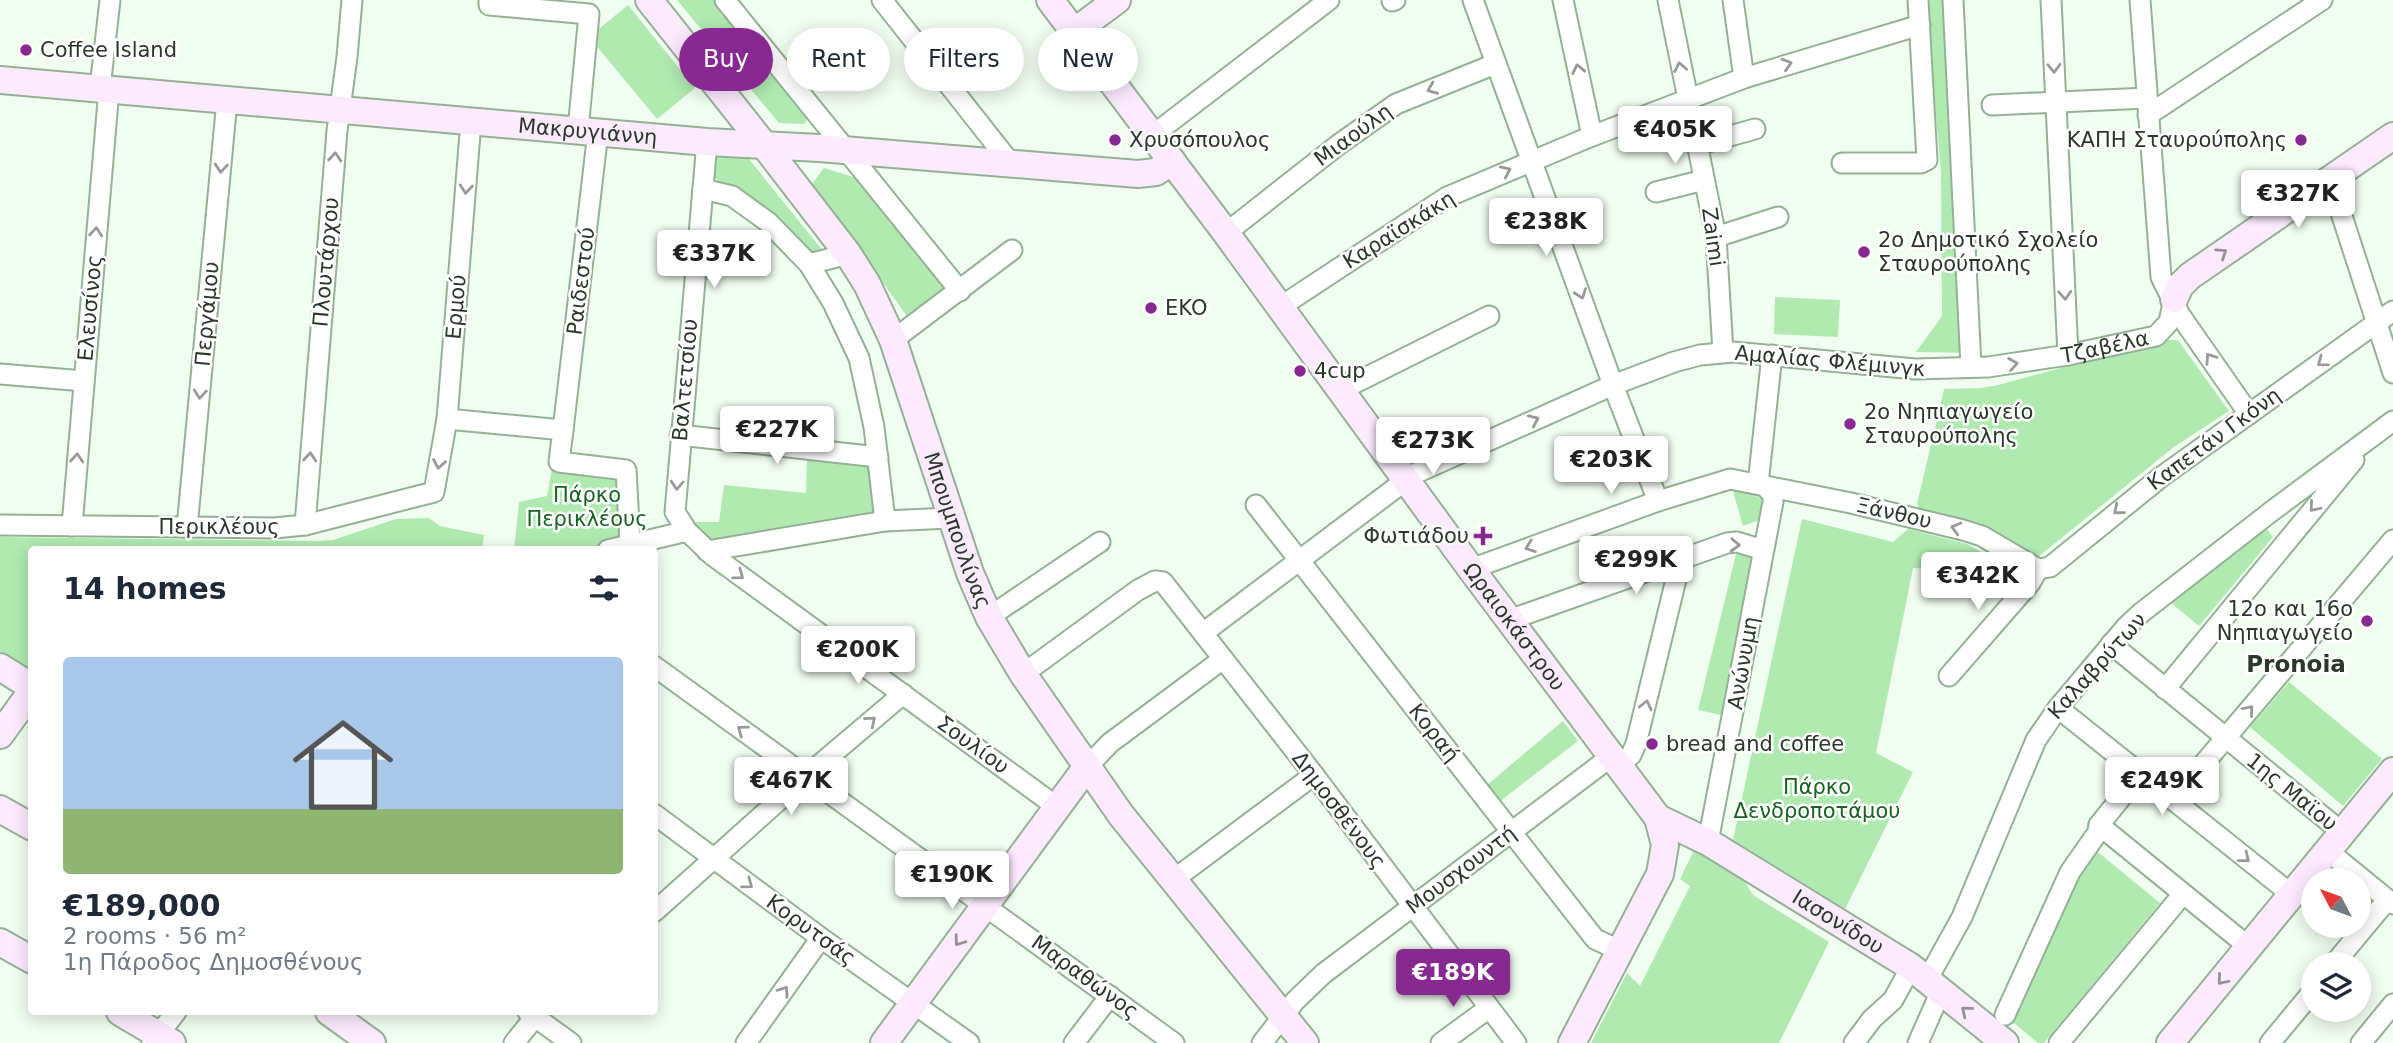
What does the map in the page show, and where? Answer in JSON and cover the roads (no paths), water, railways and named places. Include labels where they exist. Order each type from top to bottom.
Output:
[{"type":"street","name":"Ελευσίνος","points":[[72,526],[110,0]]},
{"type":"street","name":"Πλουτάρχου","points":[[305,525],[339,109],[348,57],[352,0]]},
{"type":"street","name":"Ραιδεστού","points":[[489,0],[489,5],[589,14],[588,131],[559,462],[626,470],[630,543]]},
{"type":"street","name":"Μπουμπουλίνας","points":[[649,0],[679,38]]},
{"type":"street","points":[[724,0],[960,291]]},
{"type":"street","points":[[882,0],[1012,165]]},
{"type":"street","name":"Ωραιοκάστρου","points":[[1050,0],[1071,28]]},
{"type":"street","points":[[1079,28],[1117,0]]},
{"type":"street","points":[[1153,135],[1329,0]]},
{"type":"street","points":[[1473,0],[1658,501]]},
{"type":"street","points":[[1563,0],[1592,136]]},
{"type":"street","name":"Zaimi","points":[[1668,0],[1716,237],[1723,352]]},
{"type":"street","points":[[1733,0],[1744,78]]},
{"type":"street","points":[[1842,163],[1921,163],[1927,160],[1918,0]]},
{"type":"street","points":[[1953,0],[1971,367]]},
{"type":"street","points":[[2050,0],[2068,355]]},
{"type":"street","points":[[2140,0],[2161,277],[2180,315],[2249,414]]},
{"type":"street","points":[[1992,105],[2055,102],[2148,106],[2322,0]]},
{"type":"street","name":"Καραϊσκάκη","points":[[1280,307],[1447,197],[1686,99],[1744,78],[1920,25]]},
{"type":"street","name":"Μιαούλη","points":[[1226,233],[1338,145],[1396,104],[1496,64]]},
{"type":"street","name":"Μακρυγιάννη","points":[[0,80],[707,142],[845,150],[1138,174],[1156,172],[1172,161]]},
{"type":"street","points":[[707,142],[716,122],[714,91]]},
{"type":"street","name":"Μπουμπουλίνας","points":[[721,91],[848,254],[867,284],[893,340],[950,518],[989,617],[1023,674],[1121,816],[1304,1043]]},
{"type":"street","name":"Ωραιοκάστρου","points":[[1119,91],[1658,818],[1665,845],[1663,864],[1572,1043]]},
{"type":"street","name":"Περγάμου","points":[[187,528],[227,100]]},
{"type":"street","name":"Ερμού","points":[[434,492],[447,419],[471,121]]},
{"type":"street","points":[[1697,145],[1755,129]]},
{"type":"street","name":"Τζαβέλα","points":[[1945,369],[1988,368],[2068,355],[2156,336],[2169,322],[2174,299],[2180,286],[2190,275],[2393,136]]},
{"type":"street","name":"Βαλτετσίου","points":[[687,531],[675,512],[707,142]]},
{"type":"street","points":[[2330,179],[2385,317],[2393,373]]},
{"type":"street","points":[[1657,192],[1704,180]]},
{"type":"street","points":[[703,189],[733,196],[768,222],[809,264],[833,303],[859,358],[878,457],[885,521]]},
{"type":"street","points":[[1716,237],[1778,217]]},
{"type":"street","points":[[893,340],[1012,250]]},
{"type":"street","points":[[809,264],[848,254]]},
{"type":"street","points":[[1341,390],[1489,316]]},
{"type":"street","name":"Καπετάν Γκόνη","points":[[2038,569],[2050,567],[2144,490],[2385,317]]},
{"type":"street","name":"Αμαλίας Φλέμινγκ","points":[[1203,633],[1405,479],[1428,466],[1613,385],[1674,362],[1723,352],[1878,366],[1945,369]]},
{"type":"street","points":[[1769,486],[1772,355]]},
{"type":"street","points":[[0,374],[84,381]]},
{"type":"street","points":[[447,419],[563,429]]},
{"type":"street","name":"Καλαβρύτων","points":[[1926,979],[1962,917],[2036,740],[2058,708],[2141,613],[2393,421]]},
{"type":"street","points":[[680,435],[878,457]]},
{"type":"street","name":"Καλαβρύτων","points":[[2165,689],[2373,436]]},
{"type":"street","name":"Ξάνθου","points":[[1471,569],[1658,501],[1728,479],[1852,503],[1976,534],[2038,569]]},
{"type":"street","name":"Ανώνυμη","points":[[1708,842],[1773,502],[1769,486]]},
{"type":"street","name":"Περικλέους","points":[[0,525],[274,528],[305,525],[434,492]]},
{"type":"street","name":"Κοραή","points":[[1256,505],[1595,939],[1621,951]]},
{"type":"street","points":[[707,551],[885,521],[950,518]]},
{"type":"street","points":[[621,546],[687,531]]},
{"type":"street","name":"Σουλίου","points":[[687,531],[707,551],[1057,807]]},
{"type":"street","points":[[2173,800],[2393,540]]},
{"type":"street","points":[[989,617],[1100,542]]},
{"type":"street","points":[[1509,620],[1732,542],[1763,550]]},
{"type":"street","name":"Μουσχουντή","points":[[1262,1043],[1283,1015],[1323,974],[1511,832],[1615,760],[1631,755],[1636,744],[1681,559]]},
{"type":"street","points":[[1949,676],[2030,583],[2038,569]]},
{"type":"street","name":"Δημοσθένους","points":[[1023,674],[1138,590],[1159,580],[1314,775],[1516,1043]]},
{"type":"street","name":"1ης Μαϊου","points":[[2111,645],[2226,738],[2335,842],[2390,902]]},
{"type":"street","points":[[884,1043],[1086,768],[1110,743],[1223,659]]},
{"type":"street","points":[[0,667],[28,686]]},
{"type":"street","name":"Μαραθώνος","points":[[658,669],[1174,1043]]},
{"type":"street","points":[[658,909],[805,777],[903,694]]},
{"type":"street","points":[[0,736],[28,695]]},
{"type":"street","points":[[2058,708],[2291,894]]},
{"type":"street","points":[[2005,1015],[2070,872],[2098,832],[2099,825],[2140,774]]},
{"type":"street","points":[[1173,880],[1314,775]]},
{"type":"street","points":[[2170,1043],[2291,894],[2389,784]]},
{"type":"street","points":[[0,809],[28,825]]},
{"type":"street","name":"Κορυτσάς","points":[[658,817],[969,1043]]},
{"type":"street","name":"Ιασονίδου","points":[[1658,818],[1708,842],[1926,979],[2006,1043]]},
{"type":"street","points":[[2099,825],[2249,947]]},
{"type":"street","points":[[2059,1043],[2183,894]]},
{"type":"street","points":[[2345,952],[2390,902]]},
{"type":"street","points":[[746,1043],[821,938]]},
{"type":"street","points":[[0,942],[28,958]]},
{"type":"street","points":[[1854,1043],[1893,999],[1926,979]]},
{"type":"street","points":[[1918,1043],[1926,979]]},
{"type":"street","points":[[1074,1043],[1110,996]]},
{"type":"street","points":[[2361,1043],[2393,1004]]},
{"type":"street","points":[[2270,1043],[2301,1006]]},
{"type":"street","points":[[1441,1043],[1489,1008]]},
{"type":"street","points":[[124,1015],[161,1040],[174,1015]]},
{"type":"street","points":[[333,1015],[372,1043]]},
{"type":"street","points":[[514,1043],[533,1015]]},
{"type":"street","points":[[536,1015],[571,1043]]},
{"type":"place","name":"Coffee Island","points":[[26,50]]},
{"type":"place","name":"Χρυσόπουλος","points":[[1115,140]]},
{"type":"place","name":"ΚΑΠΗ Σταυρούπολης","points":[[2301,140]]},
{"type":"place","name":"2ο Δημοτικό Σχολείο Σταυρούπολης","points":[[1864,252]]},
{"type":"place","name":"EKO","points":[[1151,308]]},
{"type":"place","name":"4cup","points":[[1300,371]]},
{"type":"place","name":"2ο Νηπιαγωγείο Σταυρούπολης","points":[[1850,424]]},
{"type":"place","name":"Φωτιάδου","points":[[1483,536]]},
{"type":"place","name":"12ο και 16ο Νηπιαγωγείο","points":[[2367,621]]},
{"type":"place","name":"bread and coffee","points":[[1652,744]]},
{"type":"district","name":"Pronoia","points":[[2296,664]]},
{"type":"park label","name":"Πάρκο Περικλέους","points":[[587,507]]},
{"type":"park label","name":"Πάρκο Δενδροποτάμου","points":[[1817,799]]}]
